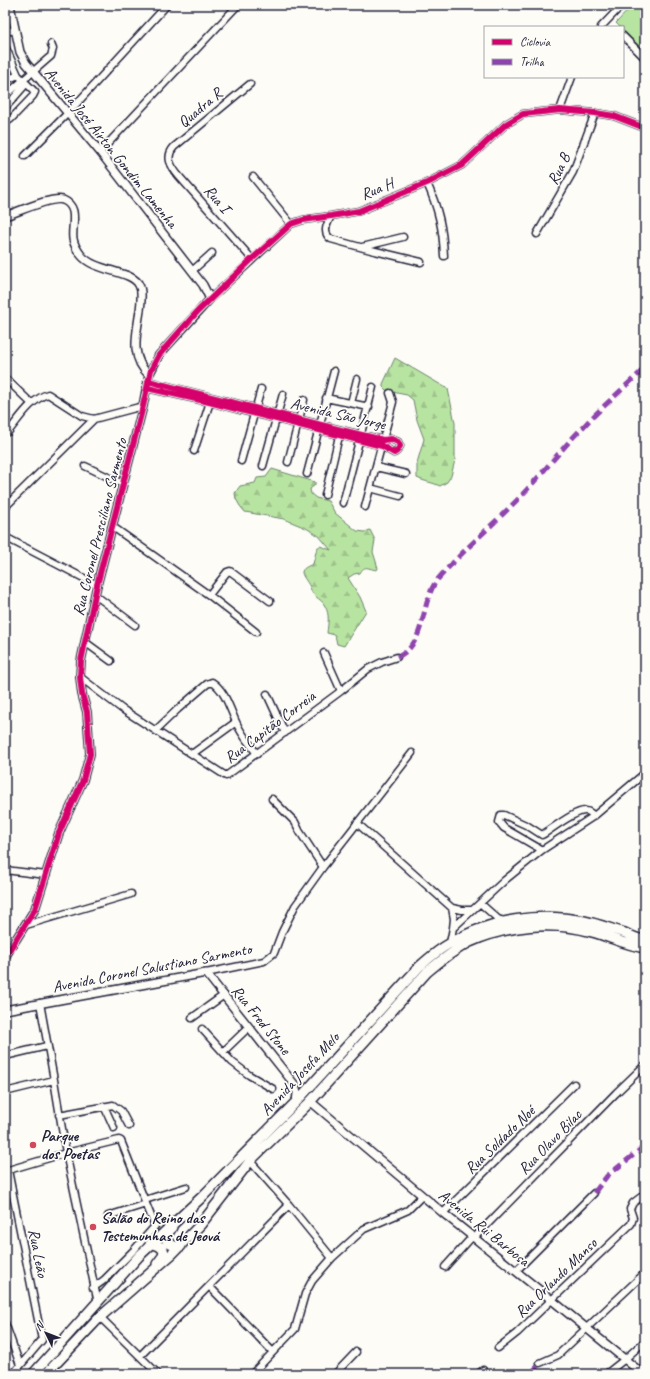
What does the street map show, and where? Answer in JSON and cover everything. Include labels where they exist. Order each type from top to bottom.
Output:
[{"type":"main road","name":"Avenida Josefa Melo","points":[[33,1374],[98,1303],[137,1253],[150,1244],[203,1196],[296,1103],[420,967],[450,943],[479,929],[505,922],[539,917],[560,918],[600,925],[645,940]]},
{"type":"main road","name":"Avenida Josefa Melo","points":[[46,1374],[100,1317],[180,1246],[201,1224],[250,1161],[310,1101],[427,972],[443,959],[470,942],[501,931],[521,927],[537,926],[564,927],[593,932],[645,948]]},
{"type":"main road","points":[[179,1218],[166,1238],[167,1242],[171,1246],[180,1246]]},
{"type":"main road","points":[[150,1244],[160,1246],[164,1252],[163,1256],[150,1273]]},
{"type":"street","name":"Avenida José Aírton Gondim Lamenha","points":[[10,5],[20,52],[26,63],[100,152],[203,285],[210,299]]},
{"type":"street","points":[[25,156],[68,113],[167,5]]},
{"type":"street","points":[[100,152],[238,5]]},
{"type":"street","points":[[603,26],[622,5]]},
{"type":"street","points":[[5,32],[15,30]]},
{"type":"street","points":[[624,37],[645,58]]},
{"type":"street","points":[[5,108],[25,82],[51,56],[53,49],[51,44]]},
{"type":"street","points":[[5,46],[18,75],[35,92],[11,119],[8,120],[5,117]]},
{"type":"street","points":[[5,80],[18,75]]},
{"type":"street","points":[[560,110],[572,78]]},
{"type":"street","points":[[5,96],[25,82]]},
{"type":"street","name":"Quadra R","points":[[169,153],[174,147],[250,84]]},
{"type":"street","name":"Rua H","points":[[210,299],[291,224],[303,220],[359,211],[427,183],[462,165],[500,129],[523,114],[560,110],[595,112],[614,116],[645,128]]},
{"type":"street","name":"Rua B","points":[[537,234],[573,172],[595,112]]},
{"type":"street","name":"Rua I","points":[[169,153],[169,161],[172,167],[252,259]]},
{"type":"street","points":[[253,177],[291,224]]},
{"type":"street","points":[[427,183],[441,221],[444,256]]},
{"type":"street","points":[[5,216],[56,199],[65,201],[71,206],[74,218],[73,238],[76,248],[81,255],[95,266],[132,278],[139,285],[141,291],[140,308],[135,344],[149,380]]},
{"type":"street","points":[[331,216],[326,229],[328,238],[421,262]]},
{"type":"street","points":[[360,247],[403,237]]},
{"type":"street","points":[[192,271],[212,253]]},
{"type":"street","name":"Rua Coronel Presciliano Sarmento","points":[[5,958],[26,925],[37,904],[59,833],[82,780],[90,754],[87,712],[82,694],[80,677],[81,661],[97,586],[149,380],[155,361],[164,348],[210,299]]},
{"type":"street","points":[[140,359],[148,362],[155,361]]},
{"type":"street","points":[[140,359],[141,370],[149,380]]},
{"type":"street","points":[[307,474],[334,371]]},
{"type":"street","points":[[5,378],[32,404]]},
{"type":"street","points":[[350,404],[357,379]]},
{"type":"street","name":"Avenida São Jorge","points":[[149,380],[207,400],[382,443]]},
{"type":"street","points":[[344,503],[373,387]]},
{"type":"street","points":[[241,461],[261,389]]},
{"type":"street","points":[[365,508],[393,402],[390,393]]},
{"type":"street","points":[[8,432],[32,404],[48,394],[82,416],[94,420]]},
{"type":"street","points":[[263,466],[283,394]]},
{"type":"street","points":[[326,398],[369,407]]},
{"type":"street","points":[[194,451],[207,400]]},
{"type":"street","points":[[288,462],[304,400]]},
{"type":"street","points":[[5,507],[94,420],[143,406]]},
{"type":"street","points":[[325,495],[340,433]]},
{"type":"street","name":"Rua Coronel Presciliano Sarmento","points":[[85,466],[123,484]]},
{"type":"street","points":[[376,467],[406,474]]},
{"type":"street","points":[[370,488],[400,496]]},
{"type":"street","points":[[113,526],[209,595],[256,632]]},
{"type":"street","points":[[5,537],[97,586]]},
{"type":"street","points":[[209,595],[227,572],[230,571],[270,601]]},
{"type":"street","name":"Rua Coronel Presciliano Sarmento","points":[[95,595],[135,625]]},
{"type":"street","points":[[85,642],[111,661]]},
{"type":"street","points":[[324,653],[341,691]]},
{"type":"street","name":"Rua Capitão Correia","points":[[80,677],[122,709],[226,776],[286,733],[373,665],[397,657]]},
{"type":"street","points":[[155,731],[178,708],[207,684],[212,682],[218,687],[226,699],[236,722],[257,754]]},
{"type":"street","points":[[267,694],[286,733]]},
{"type":"street","points":[[192,754],[236,722]]},
{"type":"street","name":"Avenida Coronel Salustiano Sarmento","points":[[5,1010],[206,973],[264,961],[272,956],[294,906],[412,753]]},
{"type":"street","points":[[453,928],[480,902],[542,850],[594,816],[645,772]]},
{"type":"street","points":[[272,799],[295,822],[323,867]]},
{"type":"street","points":[[542,850],[504,828],[498,822],[501,815],[504,814],[521,822],[542,835],[564,820],[583,812],[589,812],[594,816]]},
{"type":"street","points":[[357,823],[452,908],[471,910]]},
{"type":"street","points":[[5,870],[46,875]]},
{"type":"street","points":[[26,925],[131,894]]},
{"type":"street","points":[[480,902],[498,919],[505,922]]},
{"type":"street","points":[[450,943],[454,919],[452,908]]},
{"type":"street","name":"Rua Fred Stone","points":[[206,973],[295,1085]]},
{"type":"street","points":[[192,1018],[224,995]]},
{"type":"street","points":[[40,1003],[66,1153],[93,1288],[98,1303]]},
{"type":"street","points":[[223,1052],[249,1027]]},
{"type":"street","points":[[202,1030],[241,1069],[273,1089]]},
{"type":"street","points":[[5,1056],[47,1046]]},
{"type":"street","name":"Rua Olavo Bilac","points":[[445,1268],[473,1237],[616,1092],[645,1065]]},
{"type":"street","points":[[5,1092],[54,1080]]},
{"type":"street","name":"Rua Soldado Noé","points":[[443,1213],[574,1084]]},
{"type":"street","points":[[295,1085],[302,1088],[310,1088]]},
{"type":"street","points":[[295,1085],[297,1094],[296,1103]]},
{"type":"street","name":"Avenida Rui Barbosa","points":[[310,1101],[422,1196],[643,1374]]},
{"type":"street","points":[[59,1115],[104,1106],[111,1105],[121,1111],[128,1123],[114,1127],[104,1106]]},
{"type":"street","points":[[7,1170],[66,1153],[120,1140],[155,1227],[137,1253],[93,1288]]},
{"type":"street","points":[[250,1161],[289,1205],[332,1258]]},
{"type":"street","name":"Rua Leão","points":[[7,1170],[42,1340],[20,1365]]},
{"type":"street","points":[[108,1216],[186,1187]]},
{"type":"street","points":[[516,1271],[594,1193]]},
{"type":"street","name":"Rua Orlando Manso","points":[[498,1348],[517,1333],[630,1224],[633,1218],[630,1209],[636,1200],[645,1194]]},
{"type":"street","points":[[252,1374],[296,1329],[305,1294],[312,1281],[332,1258],[364,1229],[408,1210],[422,1196]]},
{"type":"street","points":[[140,1356],[289,1205]]},
{"type":"street","points":[[540,1363],[558,1355],[645,1273]]},
{"type":"street","points":[[209,1286],[273,1352]]},
{"type":"street","points":[[100,1317],[158,1374]]},
{"type":"street","points":[[5,1323],[20,1365],[13,1374]]},
{"type":"street","points":[[606,1374],[645,1340]]},
{"type":"street","points":[[335,1374],[356,1352]]},
{"type":"green space","points":[[633,5],[645,5],[645,52],[624,31],[624,26],[619,26],[616,23]]},
{"type":"green space","points":[[395,358],[448,389],[455,423],[455,460],[451,476],[447,482],[440,486],[417,478],[417,463],[424,439],[417,420],[413,400],[407,395],[387,391],[383,387]]},
{"type":"green space","points":[[272,469],[315,482],[315,485],[310,489],[311,494],[316,498],[328,501],[335,513],[357,531],[365,532],[370,530],[375,540],[373,552],[378,568],[377,570],[365,568],[360,573],[354,574],[348,578],[360,597],[366,611],[344,646],[337,644],[335,635],[327,633],[327,609],[323,602],[312,593],[302,573],[307,566],[313,564],[317,548],[320,546],[331,550],[319,536],[306,528],[284,519],[245,512],[236,499],[235,493],[240,486],[255,483],[257,478],[266,477]]},
{"type":"marked path","points":[[397,657],[407,651],[414,643],[419,633],[432,588],[438,579],[520,497],[592,418],[645,368]]},
{"type":"marked path","points":[[594,1193],[607,1176],[645,1146]]},
{"type":"marked path","points":[[531,1374],[540,1363]]},
{"type":"cycle path","points":[[5,957],[35,909],[59,833],[83,780],[90,754],[87,712],[82,694],[80,677],[81,661],[97,585],[151,370],[159,355],[198,311],[291,224],[303,220],[359,211],[427,183],[462,165],[506,124],[523,114],[560,110],[595,113],[614,116],[645,128]]},
{"type":"cycle path","points":[[147,388],[205,401],[382,446],[394,453],[400,446],[398,442],[391,439],[383,440],[341,430],[148,381]]},
{"type":"place","name":"Parque dos Poetas","points":[[33,1145]]},
{"type":"place","name":"Salão do Reino das Testemunhas de Jeová","points":[[93,1227]]}]
